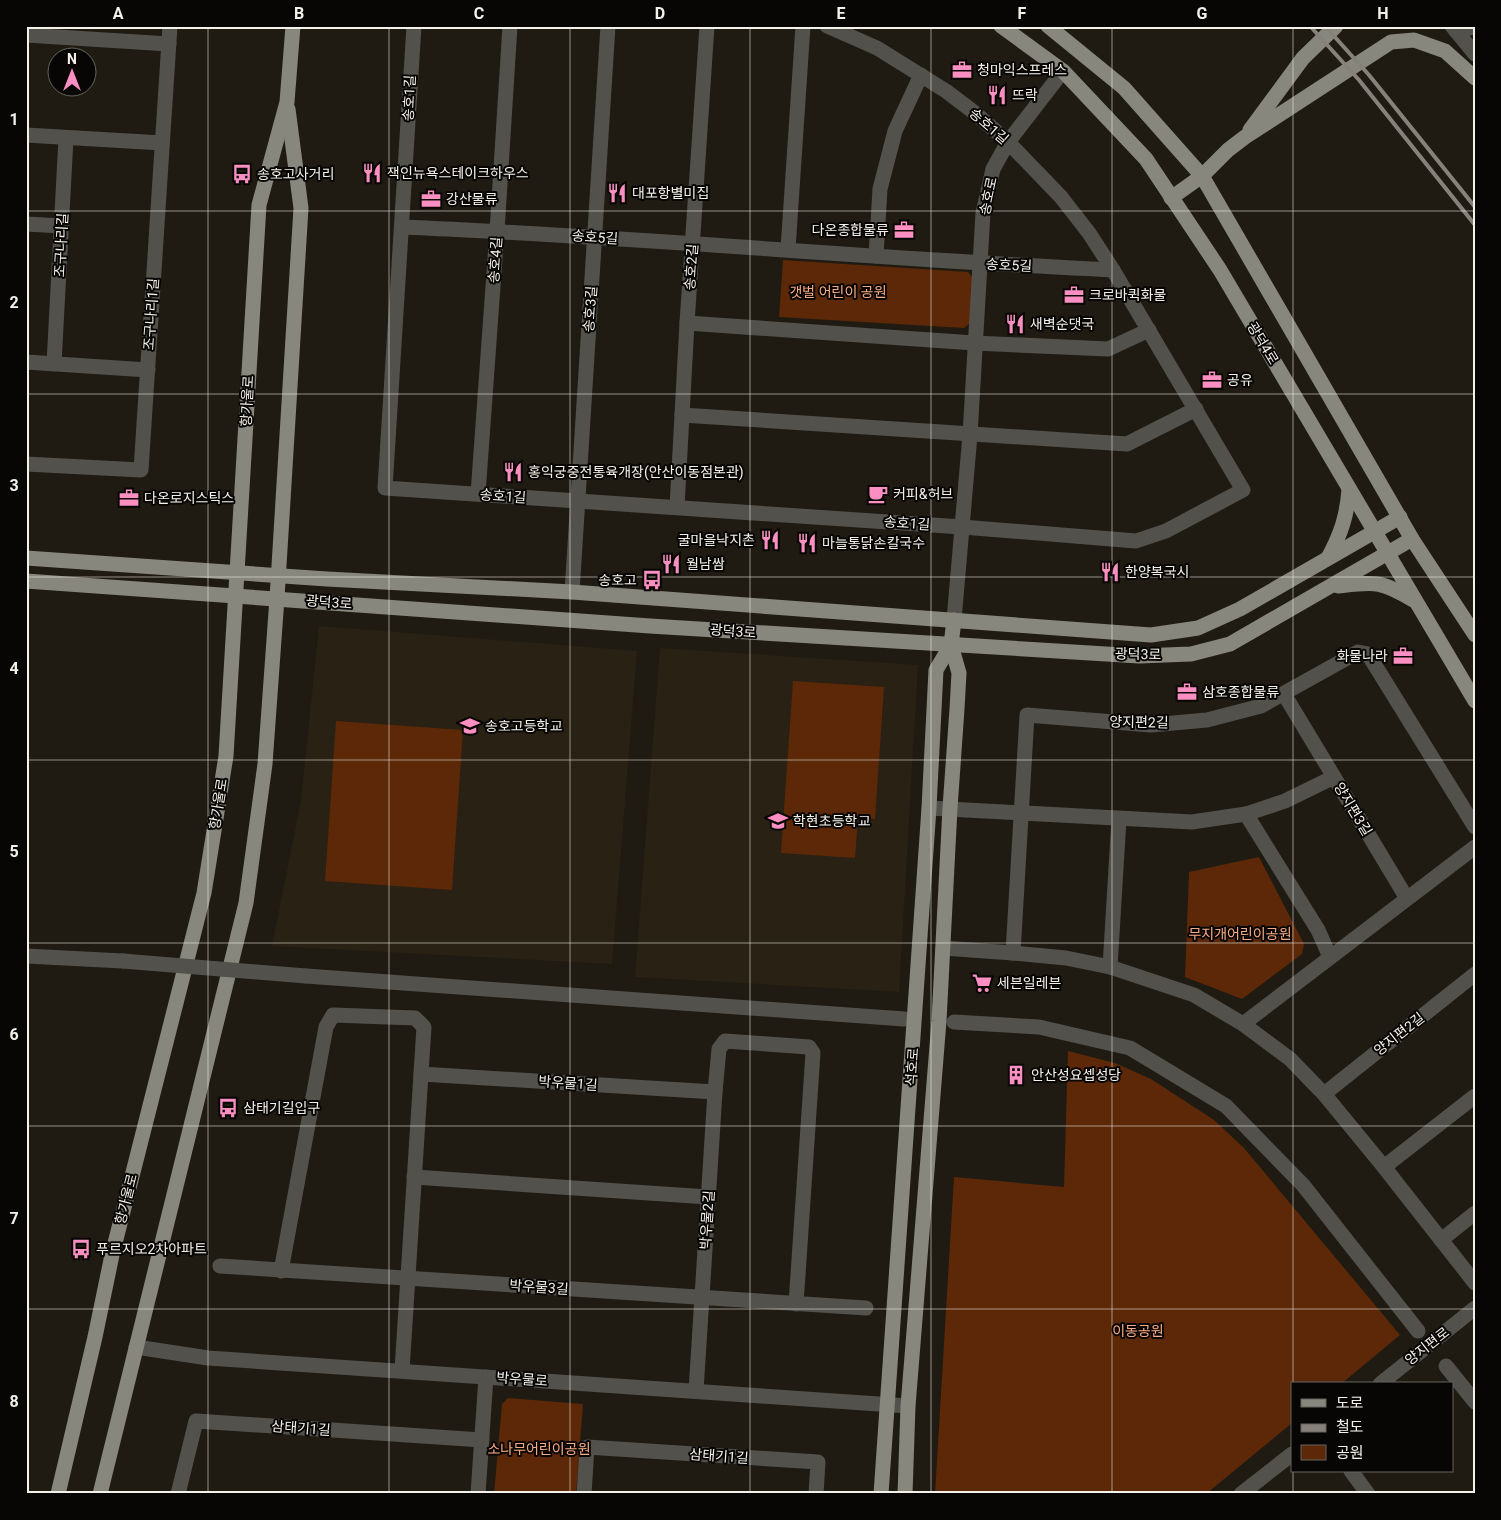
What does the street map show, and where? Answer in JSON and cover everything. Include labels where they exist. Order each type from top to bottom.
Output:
[{"type":"main road","name":"항가울로","points":[[100,1494],[246,904],[265,764],[278,598],[301,208],[288,102],[293,26]]},
{"type":"main road","name":"광덕4로","points":[[1001,26],[1063,71],[1146,159],[1220,270],[1475,701]]},
{"type":"main road","points":[[1048,26],[1124,88],[1202,176],[1412,539],[1475,635]]},
{"type":"main road","points":[[1245,137],[1303,58],[1336,26]]},
{"type":"main road","points":[[1171,198],[1202,176],[1228,150],[1245,137],[1391,42],[1414,40],[1445,51],[1475,78]]},
{"type":"main road","name":"항가울로","points":[[58,1494],[112,1255],[204,893],[226,756],[259,206],[288,102]]},
{"type":"main road","points":[[1327,559],[1336,543],[1348,510],[1349,489]]},
{"type":"main road","name":"광덕3로","points":[[26,558],[572,592],[1151,635],[1198,628],[1240,609],[1400,517]]},
{"type":"main road","name":"광덕3로","points":[[26,581],[650,626],[1139,656],[1191,654],[1230,644],[1412,539]]},
{"type":"main road","points":[[1332,586],[1372,582],[1394,588],[1415,601]]},
{"type":"main road","name":"석호로","points":[[905,1494],[908,1406],[939,1021],[959,673],[951,645],[954,620]]},
{"type":"main road","name":"석호로","points":[[880,1494],[906,1153],[929,808],[936,670],[951,645]]},
{"type":"street","name":"조구나리1길","points":[[26,464],[141,470],[170,26]]},
{"type":"street","name":"송호1길","points":[[414,26],[385,488],[962,527],[1136,541],[1166,531],[1243,490],[1113,270],[1089,233],[1061,197],[1008,142],[946,91],[877,48],[827,26]]},
{"type":"street","name":"송호4길","points":[[478,494],[498,231],[510,26]]},
{"type":"street","name":"송호3길","points":[[572,592],[608,26]]},
{"type":"street","name":"송호2길","points":[[677,508],[687,323],[707,26]]},
{"type":"street","points":[[788,249],[803,26]]},
{"type":"street","points":[[1454,29],[1475,27]]},
{"type":"street","points":[[1454,29],[1475,54]]},
{"type":"street","points":[[26,34],[169,44]]},
{"type":"street","name":"송호로","points":[[954,620],[970,435],[983,212],[994,169],[1008,142],[1063,71]]},
{"type":"street","points":[[876,256],[880,189],[895,131],[921,75]]},
{"type":"street","points":[[26,136],[162,143]]},
{"type":"street","name":"조구나리길","points":[[54,364],[66,138]]},
{"type":"street","points":[[26,224],[62,226]]},
{"type":"street","name":"송호5길","points":[[402,227],[595,236],[979,264],[1113,270]]},
{"type":"street","points":[[687,323],[974,343],[1108,349],[1149,330]]},
{"type":"street","points":[[26,362],[148,370]]},
{"type":"street","points":[[682,415],[1127,444],[1196,409]]},
{"type":"street","name":"양지편2길","points":[[1013,953],[1027,715],[1151,726],[1207,720],[1261,706],[1358,652],[1368,654],[1475,827]]},
{"type":"street","points":[[1284,694],[1334,777]]},
{"type":"street","name":"양지편3길","points":[[929,808],[1192,822],[1246,814],[1284,801],[1334,777],[1406,898]]},
{"type":"street","points":[[1246,814],[1318,930],[1330,956]]},
{"type":"street","points":[[1110,967],[1119,819]]},
{"type":"street","points":[[1242,1024],[1475,847]]},
{"type":"street","points":[[943,948],[1066,958],[1110,967],[1194,995],[1242,1024],[1290,1059],[1324,1094],[1475,1283]]},
{"type":"street","points":[[26,956],[122,961],[904,1019]]},
{"type":"street","name":"양지편2길","points":[[1324,1094],[1475,974]]},
{"type":"street","points":[[281,1271],[326,1027],[333,1015],[415,1018],[424,1027],[402,1370]]},
{"type":"street","points":[[954,1022],[1039,1027],[1130,1048],[1226,1106],[1302,1185],[1418,1331]]},
{"type":"street","name":"박우물2길","points":[[696,1391],[715,1092],[719,1049],[725,1041],[809,1047],[813,1053],[796,1304]]},
{"type":"street","name":"박우물1길","points":[[421,1074],[715,1092]]},
{"type":"street","points":[[1384,1167],[1475,1096]]},
{"type":"street","points":[[414,1177],[708,1197]]},
{"type":"street","points":[[1441,1240],[1475,1213]]},
{"type":"street","name":"박우물3길","points":[[220,1266],[866,1308]]},
{"type":"street","name":"양지편로","points":[[1382,1382],[1475,1308]]},
{"type":"street","name":"박우물로","points":[[136,1347],[208,1358],[908,1406]]},
{"type":"street","points":[[1446,1366],[1475,1402]]},
{"type":"street","points":[[478,1494],[486,1377]]},
{"type":"street","name":"삼태기1길","points":[[178,1494],[196,1421],[482,1440]]},
{"type":"street","name":"삼태기1길","points":[[584,1494],[587,1447],[818,1462],[816,1494]]},
{"type":"street","points":[[1241,1494],[1291,1455]]},
{"type":"street","points":[[1352,1472],[1368,1494]]},
{"type":"shaded area","name":"송호고등학교","points":[[319,626],[637,651],[612,964],[272,946],[301,801]]},
{"type":"shaded area","name":"학현초등학교","points":[[660,648],[918,665],[899,992],[635,977]]},
{"type":"green space","name":"갯벌 어린이 공원","points":[[783,260],[968,272],[973,278],[970,323],[964,328],[779,317]]},
{"type":"green space","points":[[793,681],[884,687],[875,819],[858,818],[855,858],[781,853]]},
{"type":"green space","points":[[336,721],[463,730],[452,890],[325,881]]},
{"type":"green space","name":"무지개어린이공원","points":[[1259,857],[1304,944],[1302,954],[1242,999],[1185,977],[1189,872]]},
{"type":"green space","name":"이동공원","points":[[1068,1051],[1115,1063],[1151,1079],[1214,1120],[1244,1148],[1400,1335],[1343,1382],[1291,1382],[1291,1424],[1206,1494],[935,1494],[954,1177],[1064,1187]]},
{"type":"green space","name":"소나무어린이공원","points":[[508,1398],[583,1404],[576,1494],[494,1494],[502,1404]]},
{"type":"railway","points":[[1310,26],[1359,80],[1475,225]]},
{"type":"railway","points":[[1325,26],[1369,75],[1475,207]]},
{"type":"place","name":"청마익스프레스","points":[[962,70]]},
{"type":"place","name":"뜨락","points":[[997,95]]},
{"type":"place","name":"잭인뉴욕스테이크하우스","points":[[372,173]]},
{"type":"place","name":"송호고사거리","points":[[242,174]]},
{"type":"place","name":"대포항별미집","points":[[617,193]]},
{"type":"place","name":"강산물류","points":[[431,199]]},
{"type":"place","name":"다온종합물류","points":[[904,230]]},
{"type":"place","name":"크로바퀵화물","points":[[1074,295]]},
{"type":"place","name":"새벽순댓국","points":[[1015,324]]},
{"type":"place","name":"공유","points":[[1212,380]]},
{"type":"place","name":"홍익궁중전통육개장(안산이동점본관)","points":[[513,472]]},
{"type":"place","name":"커피&허브","points":[[878,494]]},
{"type":"place","name":"다온로지스틱스","points":[[129,498]]},
{"type":"place","name":"굴마을낙지촌","points":[[770,540]]},
{"type":"place","name":"마늘통닭손칼국수","points":[[807,543]]},
{"type":"place","name":"월남쌈","points":[[671,564]]},
{"type":"place","name":"한양복국시","points":[[1110,572]]},
{"type":"place","name":"송호고","points":[[652,580]]},
{"type":"place","name":"화물나라","points":[[1403,656]]},
{"type":"place","name":"삼호종합물류","points":[[1187,692]]},
{"type":"place","name":"송호고등학교","points":[[470,726]]},
{"type":"place","name":"학현초등학교","points":[[778,821]]},
{"type":"place","name":"세븐일레븐","points":[[982,983]]},
{"type":"place","name":"안산성요셉성당","points":[[1016,1075]]},
{"type":"place","name":"삼태기길입구","points":[[228,1108]]},
{"type":"place","name":"푸르지오2차아파트","points":[[81,1249]]}]
